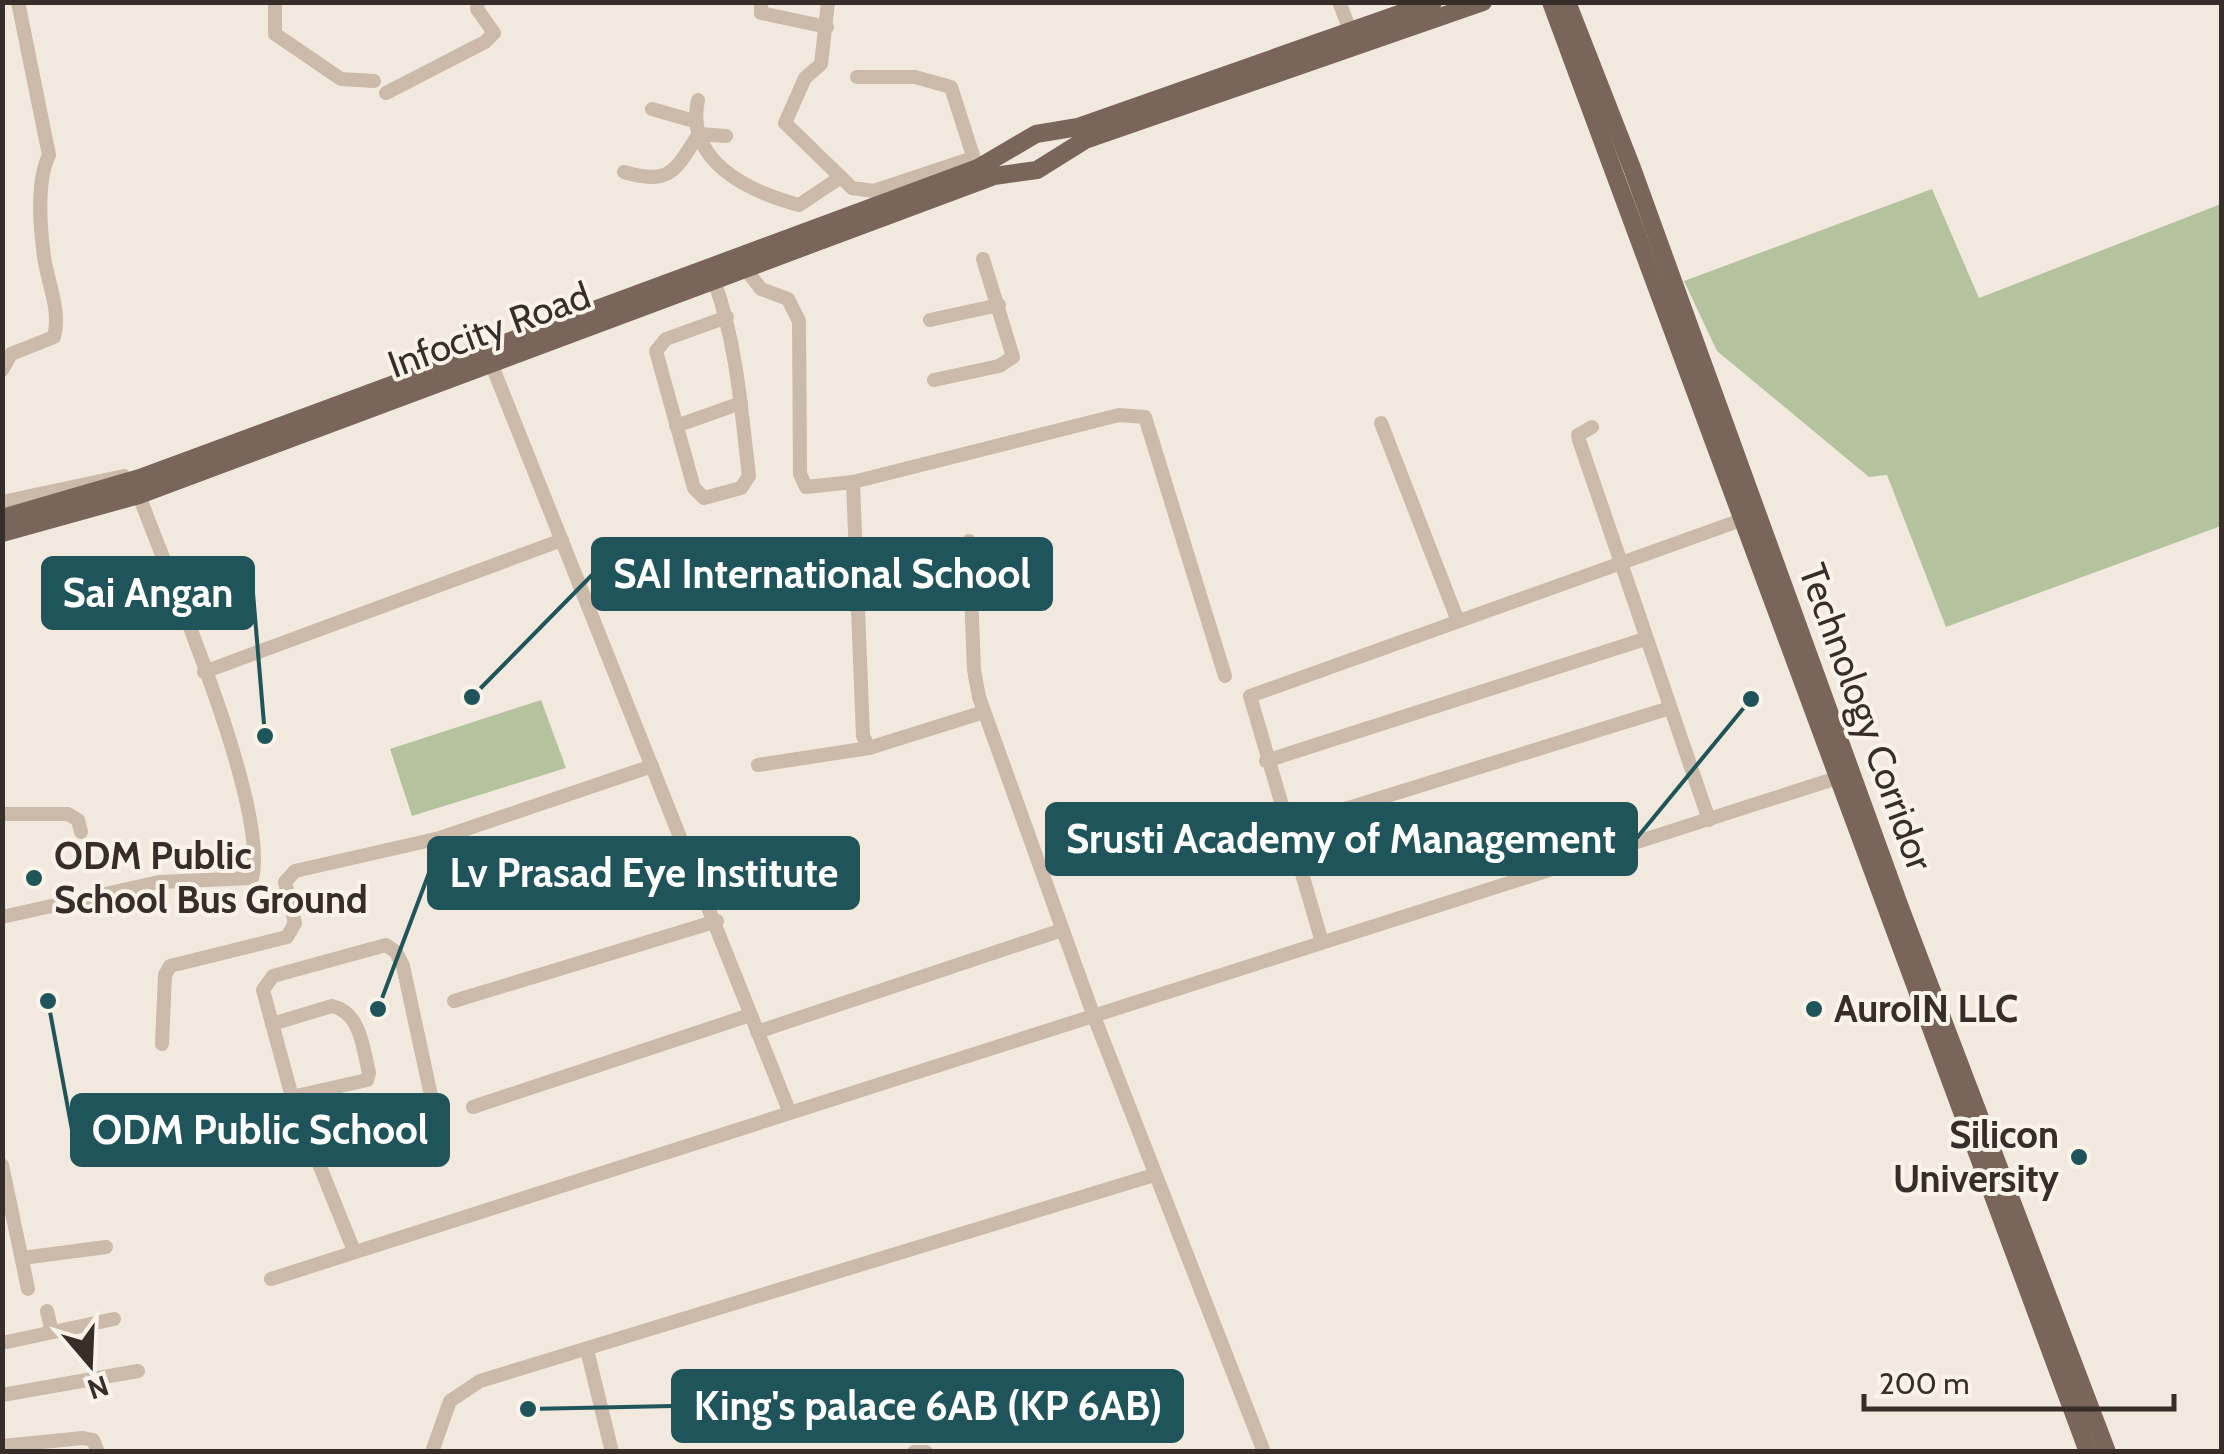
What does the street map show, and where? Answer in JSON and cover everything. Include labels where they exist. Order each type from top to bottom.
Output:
[{"type":"main road","name":"Infocity Road","points":[[2,533],[573,325],[983,166],[1037,170],[1081,133],[1433,2]]},
{"type":"main road","name":"Infocity Road","points":[[241,449],[491,363],[573,325],[747,271],[983,166],[1036,134],[1081,133],[1483,2]]},
{"type":"main road","points":[[1551,2],[1744,520],[1770,567],[1837,778],[2088,1452]]},
{"type":"main road","name":"Technology Corridor","points":[[1566,2],[1632,168],[1770,567],[2108,1452]]},
{"type":"main road","name":"Infocity Road","points":[[2,518],[139,486]]},
{"type":"street","points":[[2,370],[11,354],[54,337],[58,323],[44,256],[39,175],[49,154],[18,2]]},
{"type":"street","points":[[276,2],[275,34],[341,78],[374,80]]},
{"type":"street","points":[[386,92],[484,42],[494,33],[477,9],[478,2]]},
{"type":"street","points":[[761,2],[761,13],[827,27]]},
{"type":"street","points":[[828,2],[821,64],[805,78],[785,123],[852,188],[874,191],[983,166],[950,87],[915,77],[857,77]]},
{"type":"street","points":[[1339,2],[1350,30]]},
{"type":"street","points":[[624,172],[654,179],[670,174],[696,128],[698,100]]},
{"type":"street","points":[[652,109],[726,136]]},
{"type":"street","points":[[696,128],[712,164],[784,201],[799,204],[841,177]]},
{"type":"street","points":[[934,380],[1009,362],[1014,350],[983,259]]},
{"type":"street","points":[[747,271],[761,290],[788,299],[799,322],[802,482],[815,488],[853,482],[1119,415],[1145,417],[1225,676]]},
{"type":"street","points":[[715,283],[727,317],[741,403],[747,484],[711,499],[698,496],[656,351],[666,339],[727,317]]},
{"type":"street","points":[[930,320],[999,305]]},
{"type":"street","points":[[491,363],[717,921],[790,1113]]},
{"type":"street","points":[[676,426],[741,403]]},
{"type":"street","points":[[1380,423],[1458,622]]},
{"type":"street","points":[[1592,428],[1578,435],[1579,440],[1709,820]]},
{"type":"street","points":[[2,502],[122,475],[139,486],[236,757],[255,853],[252,878],[159,882],[2,917]]},
{"type":"street","points":[[853,482],[863,736],[869,748]]},
{"type":"street","points":[[1322,942],[1250,696],[1744,520]]},
{"type":"street","points":[[204,672],[562,540]]},
{"type":"street","points":[[969,541],[974,670],[984,712],[1092,1014],[1264,1452]]},
{"type":"street","points":[[1266,760],[1645,639]]},
{"type":"street","points":[[1288,827],[1670,708]]},
{"type":"street","points":[[758,765],[869,748],[984,712]]},
{"type":"street","points":[[162,1044],[164,975],[170,966],[288,937],[295,923],[286,882],[295,872],[440,838],[652,766]]},
{"type":"street","points":[[271,1279],[1837,778]]},
{"type":"street","points":[[2,814],[68,814],[78,820],[81,832]]},
{"type":"street","points":[[454,1001],[717,921]]},
{"type":"street","points":[[757,1032],[1062,930]]},
{"type":"street","points":[[316,1154],[428,1120],[434,1114],[396,952],[386,945],[272,976],[264,990],[292,1098],[354,1251]]},
{"type":"street","points":[[272,1024],[332,1006],[342,1008],[356,1022],[369,1073],[366,1080],[292,1098]]},
{"type":"street","points":[[473,1106],[750,1016]]},
{"type":"street","points":[[2,1165],[28,1289]]},
{"type":"street","points":[[432,1452],[442,1414],[461,1389],[1154,1175]]},
{"type":"street","points":[[22,1258],[106,1247]]},
{"type":"street","points":[[47,1310],[52,1332]]},
{"type":"street","points":[[2,1343],[114,1318]]},
{"type":"street","points":[[586,1350],[612,1452]]},
{"type":"street","points":[[2,1395],[138,1371]]},
{"type":"street","points":[[2,1446],[83,1438],[93,1440],[98,1452]]},
{"type":"street","points":[[914,1452],[926,1452]]},
{"type":"green space","points":[[1932,189],[1979,298],[2221,204],[2221,526],[1946,627],[1887,475],[1869,477],[1717,351],[1684,281]]},
{"type":"green space","points":[[541,700],[566,768],[412,816],[390,749]]},
{"type":"place","name":"SAI International School","points":[[472,697]]},
{"type":"place","name":"Srusti Academy of Management","points":[[1751,699]]},
{"type":"place","name":"Sai Angan","points":[[265,736]]},
{"type":"place","name":"ODM Public School Bus Ground","points":[[34,878]]},
{"type":"place","name":"ODM Public School","points":[[48,1001]]},
{"type":"place","name":"Lv Prasad Eye Institute","points":[[378,1009]]},
{"type":"place","name":"AuroIN LLC","points":[[1814,1009]]},
{"type":"place","name":"Silicon University","points":[[2079,1157]]},
{"type":"place","name":"King's palace 6AB (KP 6AB)","points":[[528,1409]]}]
